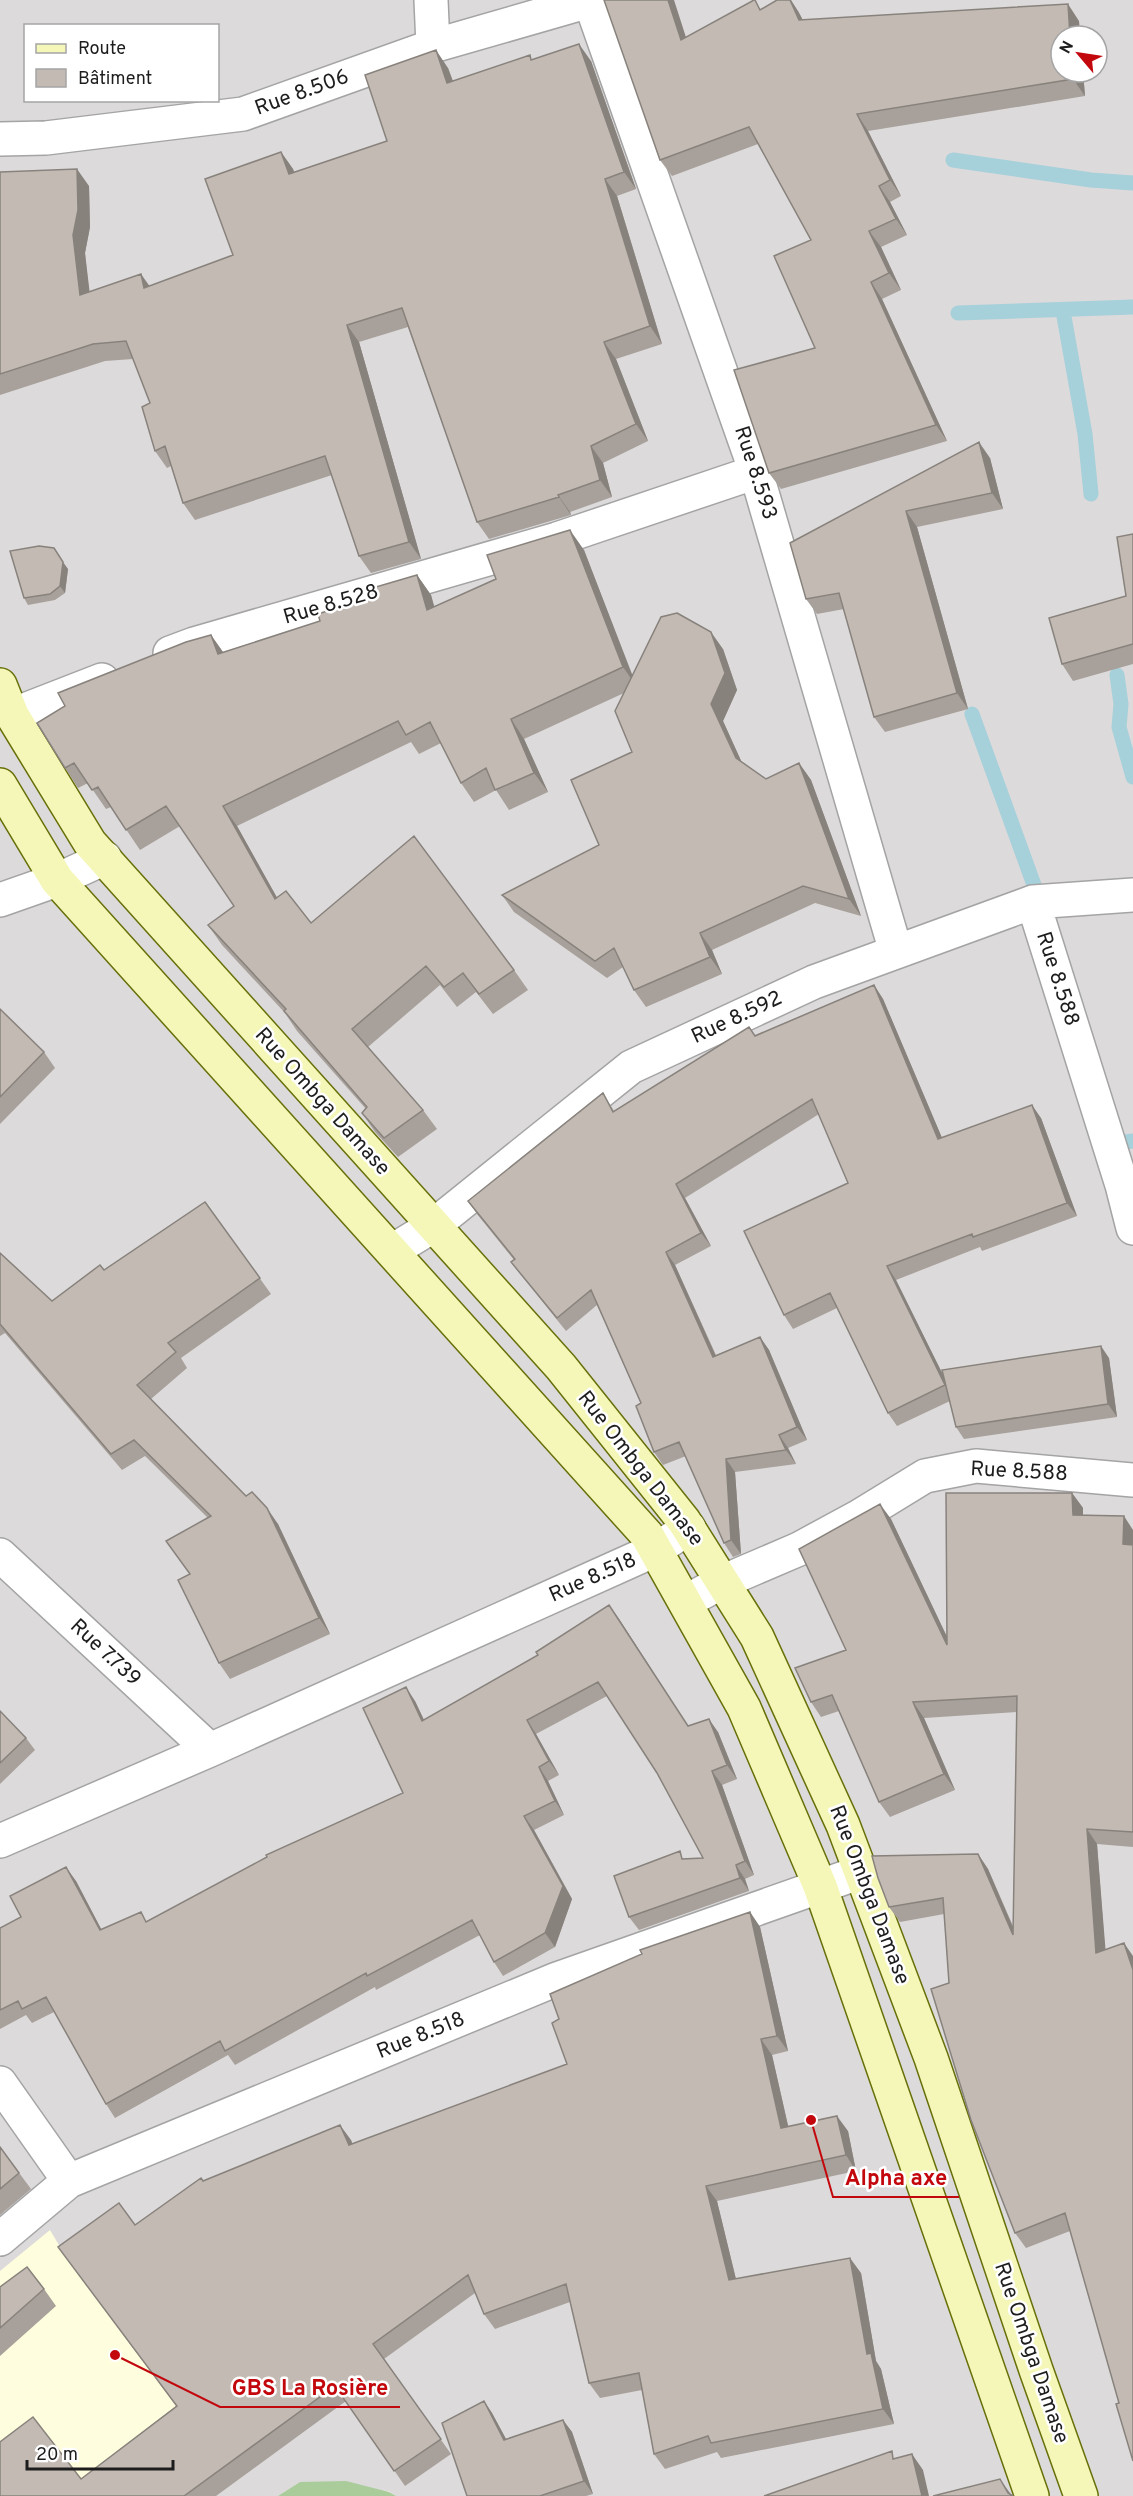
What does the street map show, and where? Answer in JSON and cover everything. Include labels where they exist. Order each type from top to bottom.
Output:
[{"type":"main road","name":"Rue Ombga Damase","points":[[6,700],[90,843],[561,1367],[689,1528],[757,1637],[843,1825],[932,2058],[1080,2496]]},
{"type":"main road","name":"Rue Ombga Damase","points":[[0,785],[57,880],[647,1535],[744,1708],[820,1886],[1032,2496]]},
{"type":"street","points":[[431,0],[433,46]]},
{"type":"street","name":"Rue 8.506","points":[[0,139],[46,138],[243,114],[433,46],[592,1]]},
{"type":"street","name":"Rue 8.593","points":[[592,1],[756,471],[896,952]]},
{"type":"street","name":"Rue 8.528","points":[[6,700],[135,667],[194,644],[557,539],[756,471]]},
{"type":"street","points":[[0,900],[57,880],[105,858]]},
{"type":"street","name":"Rue 8.592","points":[[392,1251],[433,1226],[632,1067],[814,982],[1033,902],[1133,895]]},
{"type":"street","name":"Rue 8.588","points":[[1033,902],[1122,1185],[1133,1228]]},
{"type":"street","name":"Rue 8.588","points":[[685,1602],[722,1582],[799,1549],[925,1476],[976,1466],[1133,1480]]},
{"type":"street","name":"Rue 8.518","points":[[0,1841],[210,1750],[655,1550],[689,1528]]},
{"type":"street","name":"Rue 7.739","points":[[0,1555],[210,1750]]},
{"type":"street","name":"Rue 8.518","points":[[0,2239],[69,2181],[556,1979],[861,1872]]},
{"type":"street","points":[[0,2083],[69,2181]]},
{"type":"shaded area","points":[[0,0],[1133,0],[1133,2496],[396,2496],[389,2491],[300,2482],[278,2496],[0,2496]]},
{"type":"shaded area","points":[[50,2230],[69,2262],[293,2439],[0,2496],[0,2271]]},
{"type":"green space","points":[[346,2481],[389,2492],[396,2496],[278,2496],[300,2482]]},
{"type":"building","points":[[604,0],[668,0],[681,40],[754,0],[760,10],[777,0],[790,0],[799,20],[1068,4],[1069,24],[1049,24],[1049,83],[857,114],[890,180],[879,186],[896,219],[869,231],[889,273],[871,282],[936,425],[769,473],[734,370],[815,348],[774,256],[811,240],[749,127],[660,160]]},
{"type":"building","points":[[579,44],[624,172],[605,179],[650,326],[604,342],[636,424],[591,446],[600,480],[558,495],[559,497],[477,522],[402,308],[347,325],[409,542],[359,556],[325,456],[183,503],[165,446],[155,451],[142,407],[150,403],[126,341],[93,344],[0,374],[0,172],[77,169],[78,210],[73,235],[80,295],[141,274],[144,288],[233,255],[205,179],[281,152],[289,174],[387,141],[365,75],[436,50],[447,83],[530,55],[531,60]]},
{"type":"building","points":[[979,442],[992,493],[906,511],[957,693],[874,717],[839,593],[806,599],[790,543]]},
{"type":"building","points":[[570,530],[623,667],[511,719],[534,773],[495,790],[486,768],[461,783],[430,722],[406,735],[398,721],[223,806],[275,899],[286,891],[311,923],[414,836],[514,970],[479,994],[463,973],[444,987],[426,966],[352,1029],[423,1110],[384,1138],[362,1113],[367,1107],[284,1011],[286,1009],[208,925],[234,906],[166,806],[126,830],[98,787],[92,790],[74,763],[65,768],[37,723],[65,706],[58,693],[186,642],[211,635],[218,654],[320,621],[318,614],[371,596],[369,589],[417,575],[427,610],[496,579],[487,555]]},
{"type":"building","points":[[1133,534],[1133,644],[1062,664],[1049,618],[1126,596],[1117,537]]},
{"type":"building","points":[[39,546],[54,548],[63,562],[60,586],[50,594],[24,598],[10,551]]},
{"type":"building","points":[[677,613],[711,632],[725,673],[711,704],[736,758],[766,779],[799,763],[849,899],[803,886],[700,933],[710,957],[634,990],[614,948],[595,961],[502,895],[599,845],[571,780],[632,752],[615,711],[661,617]]},
{"type":"building","points":[[874,985],[938,1139],[1032,1105],[1067,1203],[973,1237],[972,1234],[887,1266],[945,1385],[888,1413],[830,1293],[784,1315],[744,1231],[848,1183],[812,1099],[676,1184],[701,1233],[666,1252],[713,1357],[760,1337],[797,1427],[779,1435],[786,1450],[726,1459],[731,1540],[724,1543],[679,1442],[654,1452],[636,1406],[641,1403],[591,1290],[557,1318],[511,1262],[515,1259],[468,1201],[603,1093],[613,1112],[749,1027],[755,1036]]},
{"type":"building","points":[[0,1009],[44,1052],[0,1097]]},
{"type":"building","points":[[205,1202],[260,1278],[168,1343],[176,1352],[137,1385],[246,1496],[252,1492],[267,1508],[319,1618],[219,1663],[178,1580],[190,1574],[166,1541],[211,1516],[134,1440],[111,1454],[0,1324],[0,1253],[52,1301],[100,1265],[104,1270]]},
{"type":"building","points":[[1101,1346],[1108,1404],[956,1427],[942,1370]]},
{"type":"building","points":[[946,1493],[1072,1493],[1073,1515],[1124,1516],[1123,1544],[1133,1545],[1133,1832],[1087,1829],[1096,1953],[1124,1943],[1133,1970],[1133,2461],[1116,2404],[1119,2403],[1065,2213],[1015,2233],[971,2120],[931,1989],[949,1983],[943,1898],[889,1907],[872,1856],[978,1854],[1013,1935],[1017,1696],[913,1702],[944,1774],[879,1802],[832,1695],[811,1702],[795,1668],[846,1650],[799,1549],[880,1504],[947,1645]]},
{"type":"building","points":[[609,1605],[688,1726],[709,1719],[727,1765],[712,1771],[745,1861],[736,1865],[740,1878],[629,1917],[614,1876],[680,1851],[682,1859],[703,1858],[657,1773],[598,1682],[527,1720],[549,1761],[539,1767],[555,1801],[524,1816],[563,1886],[545,1933],[494,1962],[472,1920],[367,1976],[366,1973],[225,2051],[220,2041],[106,2104],[46,1997],[22,2009],[18,2001],[0,2010],[0,1928],[21,1917],[10,1896],[66,1867],[100,1930],[141,1912],[146,1922],[267,1857],[266,1855],[403,1793],[363,1708],[406,1687],[422,1721],[538,1655],[536,1652]]},
{"type":"building","points":[[0,1711],[26,1738],[0,1763]]},
{"type":"building","points":[[750,1912],[777,2036],[761,2039],[781,2128],[837,2116],[846,2155],[706,2186],[729,2280],[850,2258],[867,2354],[871,2353],[883,2409],[711,2443],[708,2436],[654,2454],[639,2373],[589,2383],[566,2284],[484,2314],[468,2275],[373,2344],[441,2439],[394,2471],[335,2386],[184,2496],[0,2496],[0,2442],[33,2417],[81,2479],[177,2406],[58,2247],[119,2203],[135,2225],[201,2178],[203,2181],[340,2125],[349,2145],[567,2064],[552,2023],[559,2019],[550,1994],[642,1954],[640,1950]]},
{"type":"building","points":[[0,2147],[19,2173],[0,2189]]},
{"type":"building","points":[[27,2267],[44,2289],[0,2328],[0,2287]]},
{"type":"building","points":[[484,2401],[504,2440],[563,2420],[584,2481],[540,2496],[467,2496],[442,2423]]},
{"type":"building","points":[[892,2451],[893,2459],[912,2454],[922,2496],[764,2496]]},
{"type":"building","points":[[1000,2479],[1008,2493],[1013,2496],[933,2496]]},
{"type":"waterway","points":[[953,160],[1091,180],[1133,183]]},
{"type":"waterway","points":[[958,313],[1133,307]]},
{"type":"waterway","points":[[1063,311],[1085,434],[1091,494]]},
{"type":"waterway","points":[[1117,675],[1121,704],[1119,727],[1133,777]]},
{"type":"waterway","points":[[972,714],[1038,896]]},
{"type":"waterway","points":[[1109,1144],[1133,1141]]},
{"type":"place","name":"Alpha axe","points":[[811,2120]]},
{"type":"place","name":"GBS La Rosière","points":[[115,2355]]}]
